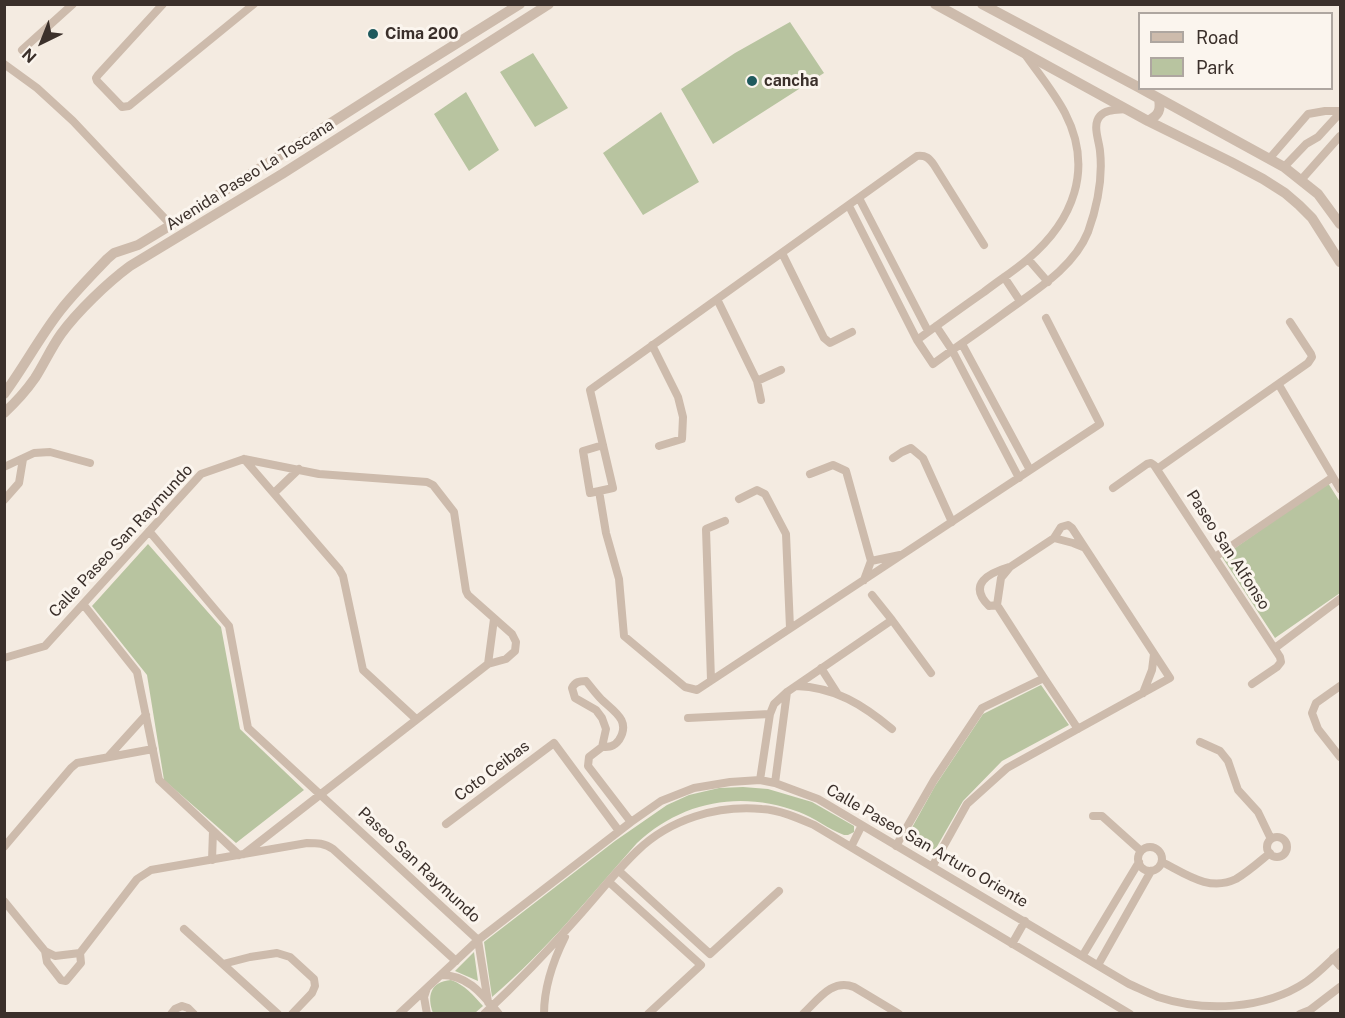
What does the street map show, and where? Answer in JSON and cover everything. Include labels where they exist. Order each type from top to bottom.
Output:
[{"type":"street","points":[[22,50],[73,4]]},
{"type":"street","points":[[162,4],[96,78],[122,107],[129,106],[251,6]]},
{"type":"street","name":"Avenida Paseo La Toscana","points":[[4,394],[61,310],[114,253],[138,245],[171,225],[520,4]]},
{"type":"street","name":"Avenida Paseo La Toscana","points":[[4,413],[17,401],[35,377],[61,333],[130,266],[282,174],[549,4]]},
{"type":"street","points":[[935,4],[1148,122],[1263,179],[1285,193],[1312,218],[1341,262]]},
{"type":"street","points":[[982,4],[1138,87]]},
{"type":"street","points":[[917,340],[1028,259],[1062,222],[1073,198],[1078,178],[1078,155],[1072,131],[1066,114],[1054,94],[1023,53]]},
{"type":"street","points":[[432,59],[439,73]]},
{"type":"street","points":[[4,64],[37,88],[73,122],[171,225]]},
{"type":"street","points":[[406,75],[415,89]]},
{"type":"street","points":[[1143,90],[1284,167],[1301,180],[1322,199],[1340,223],[1323,233]]},
{"type":"street","points":[[1148,122],[1159,114],[1159,99]]},
{"type":"street","points":[[849,206],[917,340],[933,364],[1047,282],[1065,266],[1079,248],[1087,233],[1100,183],[1101,152],[1096,126],[1099,117],[1107,111],[1126,109]]},
{"type":"street","points":[[1269,159],[1308,114],[1325,111],[1341,112]]},
{"type":"street","points":[[350,112],[357,118],[358,126]]},
{"type":"street","points":[[1284,167],[1306,144],[1318,137],[1341,112]]},
{"type":"street","points":[[326,127],[328,135],[334,141]]},
{"type":"street","points":[[1301,180],[1341,136]]},
{"type":"street","points":[[603,445],[583,451],[590,494],[613,488],[603,445],[590,390],[917,156],[922,155],[928,158],[934,165],[984,245]]},
{"type":"street","points":[[859,198],[928,331]]},
{"type":"street","points":[[782,253],[824,338],[830,343],[852,332]]},
{"type":"street","points":[[1028,259],[1047,282]]},
{"type":"street","points":[[1004,277],[1020,302]]},
{"type":"street","points":[[717,299],[757,381],[761,400]]},
{"type":"street","points":[[61,310],[73,320]]},
{"type":"street","points":[[599,491],[606,533],[619,579],[624,636],[685,687],[697,690],[1100,424],[1046,318]]},
{"type":"street","points":[[1113,488],[1147,464],[1151,463],[1157,469],[1308,363],[1312,357],[1310,351],[1290,322]]},
{"type":"street","points":[[936,326],[952,350],[1019,478]]},
{"type":"street","points":[[962,344],[1030,470]]},
{"type":"street","points":[[652,345],[678,398],[683,417],[682,439],[659,446]]},
{"type":"street","points":[[757,381],[781,370]]},
{"type":"street","points":[[1279,385],[1341,489]]},
{"type":"street","points":[[893,458],[910,448],[923,458],[952,522]]},
{"type":"street","points":[[4,467],[34,453],[50,452],[90,463]]},
{"type":"street","points":[[4,500],[19,483],[23,459]]},
{"type":"street","points":[[244,459],[341,573],[363,670],[416,719]]},
{"type":"street","name":"Calle Paseo San Raymundo","points":[[4,658],[45,646],[201,474],[244,459],[319,474],[430,483],[454,512],[468,595],[512,633],[516,642],[515,651],[506,659],[488,664],[242,854]]},
{"type":"street","points":[[810,474],[833,465],[846,471],[871,561],[864,580]]},
{"type":"street","points":[[274,493],[299,469]]},
{"type":"street","name":"Paseo San Alfonso","points":[[1157,469],[1275,648]]},
{"type":"street","points":[[1215,557],[1333,477]]},
{"type":"street","points":[[739,499],[757,490],[765,494],[786,534],[790,628]]},
{"type":"street","points":[[711,680],[706,529],[725,521]]},
{"type":"street","points":[[932,867],[967,804],[1007,768],[1170,678],[1068,525],[1061,527],[1054,538],[1010,567],[993,572],[984,579],[980,589],[981,598],[989,606],[997,605]]},
{"type":"street","name":"Paseo San Raymundo","points":[[149,531],[229,626],[248,728],[478,940],[490,1004]]},
{"type":"street","points":[[1054,538],[1084,547]]},
{"type":"street","points":[[871,561],[906,553]]},
{"type":"street","points":[[1010,567],[1001,578],[997,605],[1078,729]]},
{"type":"street","points":[[872,595],[931,673]]},
{"type":"street","points":[[1252,684],[1281,662],[1275,648],[1341,599]]},
{"type":"street","points":[[83,604],[137,672],[159,780],[213,831],[242,854]]},
{"type":"street","points":[[488,664],[494,619]]},
{"type":"street","points":[[760,780],[770,714],[774,704],[796,686],[892,620]]},
{"type":"street","points":[[1143,693],[1152,670],[1154,654]]},
{"type":"street","points":[[822,668],[837,693]]},
{"type":"street","points":[[896,846],[934,780],[982,708],[1044,678]]},
{"type":"street","points":[[602,747],[616,744],[623,724],[620,716],[594,692],[586,681],[579,681],[572,688],[575,698],[596,710],[605,724],[606,734],[602,747],[589,757],[588,766],[630,822]]},
{"type":"street","points":[[796,686],[807,686],[837,693],[848,698],[892,729]]},
{"type":"street","points":[[1341,686],[1316,703],[1312,713],[1318,729],[1341,757]]},
{"type":"street","points":[[775,783],[788,692]]},
{"type":"street","points":[[688,718],[770,714]]},
{"type":"street","points":[[108,757],[146,715]]},
{"type":"street","points":[[1200,742],[1220,751],[1228,761],[1238,790],[1258,812],[1271,839],[1268,848],[1270,853],[1280,856],[1285,852],[1287,846],[1284,840],[1278,837],[1271,839]]},
{"type":"street","name":"Coto Ceibas","points":[[446,824],[554,743],[619,831]]},
{"type":"street","points":[[4,847],[71,768],[77,764],[153,749]]},
{"type":"street","name":"Calle Paseo San Arturo Oriente","points":[[399,1014],[478,940],[630,822],[662,801],[694,788],[760,780],[775,783],[818,799],[1128,984],[1158,996],[1182,1003],[1239,1006],[1282,994],[1306,982],[1339,953]]},
{"type":"street","points":[[484,1014],[490,1004],[534,966],[637,850],[668,827],[695,816],[731,808],[764,809],[814,825],[1130,1014]]},
{"type":"street","points":[[1093,816],[1102,816],[1142,851]]},
{"type":"street","points":[[851,847],[862,825]]},
{"type":"street","points":[[212,860],[213,831]]},
{"type":"street","name":"Calle Paseo San Raymundo","points":[[4,901],[45,951],[47,962],[64,981],[69,979],[81,963],[80,953],[141,875],[151,870],[315,843],[328,845],[456,961]]},
{"type":"street","points":[[1098,965],[1151,871],[1160,867],[1161,855],[1156,849],[1148,848],[1142,851],[1138,858],[1143,869],[1151,871]]},
{"type":"street","points":[[1162,862],[1202,882],[1221,885],[1237,878],[1270,853]]},
{"type":"street","points":[[1083,956],[1139,862]]},
{"type":"street","points":[[619,871],[710,954],[779,891]]},
{"type":"street","points":[[609,882],[701,964],[648,1014]]},
{"type":"street","points":[[1012,944],[1025,921]]},
{"type":"street","points":[[544,1014],[548,979],[568,928]]},
{"type":"street","points":[[184,929],[278,1014]]},
{"type":"street","points":[[45,951],[55,956],[80,953]]},
{"type":"street","points":[[223,964],[277,953],[290,957],[314,979],[315,986],[312,993],[292,1014]]},
{"type":"street","points":[[1339,953],[1341,966]]},
{"type":"street","points":[[441,975],[451,975],[475,987],[499,1014]]},
{"type":"street","points":[[803,1014],[831,987],[846,984],[899,1014]]},
{"type":"street","points":[[427,1014],[424,997],[428,987]]},
{"type":"street","points":[[1300,1014],[1310,1010],[1341,987]]},
{"type":"street","points":[[171,1014],[182,1006],[194,1014]]},
{"type":"green space","name":"cancha","points":[[790,22],[824,73],[713,144],[681,89],[735,53]]},
{"type":"green space","points":[[533,53],[568,108],[535,127],[500,72]]},
{"type":"green space","points":[[466,92],[499,150],[469,171],[434,114]]},
{"type":"green space","points":[[661,112],[699,182],[643,215],[603,153]]},
{"type":"green space","points":[[1328,483],[1340,502],[1340,593],[1275,638],[1222,557]]},
{"type":"green space","points":[[148,544],[221,627],[240,729],[304,790],[236,843],[164,780],[147,675],[92,606]]},
{"type":"green space","points":[[1041,685],[1069,725],[1002,761],[963,801],[935,850],[909,833],[935,786],[983,714]]},
{"type":"green space","points":[[719,788],[768,789],[812,802],[854,826],[854,832],[844,835],[799,812],[777,805],[756,802],[734,801],[713,804],[673,817],[637,843],[549,942],[492,997],[484,942],[615,841],[667,805],[689,795]]},
{"type":"green space","points":[[474,952],[478,981],[455,971]]},
{"type":"green space","points":[[451,980],[465,988],[483,1006],[475,1013],[433,1013],[430,1001],[434,987]]},
{"type":"place","name":"Cima 200","points":[[373,34]]},
{"type":"place","name":"cancha","points":[[752,81]]}]
